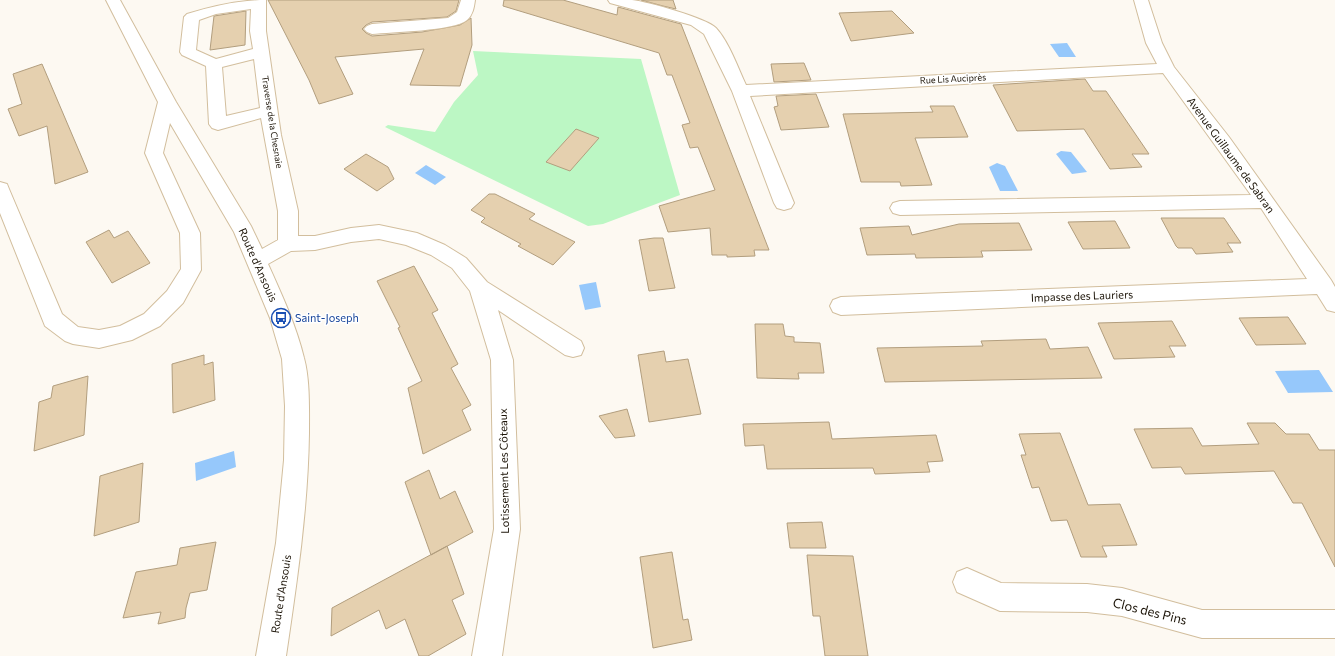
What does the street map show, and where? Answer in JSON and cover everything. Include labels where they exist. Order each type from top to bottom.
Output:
[{"type":"street","name":"Route d'Ansouis","points":[[113,0],[167,102],[244,231],[281,318],[293,359],[297,406],[296,460],[289,543],[272,656]]},
{"type":"street","points":[[372,29],[450,22],[460,19],[465,14],[468,0]]},
{"type":"street","points":[[614,0],[696,22],[710,31],[717,42],[740,91],[784,203]]},
{"type":"street","name":"Avenue Guillaume de Sabran","points":[[1141,0],[1154,43],[1167,68],[1223,141],[1266,201],[1335,304]]},
{"type":"street","points":[[259,2],[214,10],[192,17],[188,52],[214,64],[261,52]]},
{"type":"street","name":"Traverse de la Chesnaie","points":[[259,2],[258,31],[272,135],[288,211],[288,244]]},
{"type":"street","points":[[214,64],[218,124],[269,111]]},
{"type":"street","name":"Rue Lis Auciprès","points":[[740,91],[1167,68]]},
{"type":"street","points":[[0,189],[53,320],[73,335],[99,340],[124,334],[152,320],[175,297],[191,270],[190,233],[154,153],[167,102]]},
{"type":"street","points":[[900,208],[1266,201]]},
{"type":"street","points":[[257,261],[288,244],[315,243],[351,235],[379,232],[410,238],[438,250],[459,264],[480,288],[572,348]]},
{"type":"street","name":"Impasse des Lauriers","points":[[841,306],[1324,286]]},
{"type":"street","name":"Lotissement Les Côteaux","points":[[480,288],[502,360],[507,529],[487,656]]},
{"type":"street","name":"Clos des Pins","points":[[968,582],[1000,597],[1087,598],[1122,602],[1202,624],[1335,624]]},
{"type":"green space","points":[[473,51],[641,59],[680,195],[603,224],[588,226],[385,127],[388,125],[435,132],[454,102],[478,75]]},
{"type":"water","points":[[1067,43],[1076,57],[1059,57],[1050,44]]},
{"type":"water","points":[[1061,151],[1071,152],[1087,172],[1072,174],[1056,154]]},
{"type":"water","points":[[997,163],[1005,166],[1018,191],[1000,191],[989,167]]},
{"type":"water","points":[[426,165],[446,177],[435,185],[415,173]]},
{"type":"water","points":[[596,282],[601,307],[585,310],[579,285]]},
{"type":"water","points":[[1319,370],[1333,392],[1288,393],[1275,371]]},
{"type":"water","points":[[234,451],[236,467],[196,481],[195,463]]},
{"type":"building","points":[[268,0],[459,0],[456,11],[447,17],[372,22],[362,29],[372,36],[422,32],[460,25],[471,18],[472,45],[460,86],[410,85],[424,49],[335,57],[353,94],[319,104],[309,80]]},
{"type":"building","points":[[504,0],[563,0],[617,15],[618,7],[681,24],[769,250],[754,250],[755,256],[727,257],[727,255],[712,255],[710,228],[668,232],[659,206],[715,190],[698,147],[690,148],[682,125],[690,123],[672,75],[667,75],[659,53],[503,6]]},
{"type":"building","points":[[641,0],[673,0],[676,9],[663,6]]},
{"type":"building","points":[[246,11],[245,45],[210,50],[214,16]]},
{"type":"building","points":[[892,11],[914,33],[851,41],[839,13]]},
{"type":"building","points":[[804,63],[811,80],[774,82],[771,64]]},
{"type":"building","points":[[42,64],[88,172],[55,184],[47,126],[19,136],[8,109],[22,104],[13,74]]},
{"type":"building","points":[[1085,79],[1093,91],[1106,91],[1149,154],[1132,154],[1142,167],[1110,169],[1084,129],[1017,131],[993,85]]},
{"type":"building","points":[[816,94],[829,127],[781,130],[774,107],[778,106],[776,96]]},
{"type":"building","points":[[930,106],[954,106],[968,137],[915,138],[932,185],[901,186],[900,182],[861,182],[843,114],[933,112]]},
{"type":"building","points":[[576,129],[599,138],[570,171],[546,162]]},
{"type":"building","points":[[366,154],[388,167],[394,179],[377,191],[344,169]]},
{"type":"building","points":[[489,194],[495,194],[535,214],[529,219],[575,242],[553,265],[518,246],[521,244],[481,222],[485,218],[471,210]]},
{"type":"building","points":[[1161,218],[1224,218],[1241,243],[1227,243],[1233,252],[1196,254],[1192,248],[1178,248],[1176,246]]},
{"type":"building","points":[[1115,221],[1130,248],[1083,249],[1068,222]]},
{"type":"building","points":[[1019,223],[1032,250],[981,251],[983,257],[916,258],[915,254],[867,255],[860,228],[909,226],[912,235],[959,224]]},
{"type":"building","points":[[109,230],[114,238],[128,231],[150,263],[112,283],[86,242]]},
{"type":"building","points":[[663,238],[675,288],[649,291],[639,240]]},
{"type":"building","points":[[414,266],[438,310],[432,313],[458,364],[451,368],[471,405],[462,410],[471,430],[423,454],[408,388],[422,381],[398,328],[400,327],[377,281]]},
{"type":"building","points":[[1288,317],[1306,344],[1256,345],[1239,318]]},
{"type":"building","points":[[1172,321],[1186,346],[1169,346],[1175,357],[1114,359],[1098,323]]},
{"type":"building","points":[[755,324],[783,324],[785,336],[794,337],[794,342],[820,343],[824,373],[798,373],[799,379],[757,378]]},
{"type":"building","points":[[1046,339],[1050,349],[1088,347],[1102,378],[885,382],[877,348],[983,346],[981,341]]},
{"type":"building","points":[[664,351],[666,362],[688,359],[701,414],[649,422],[638,355]]},
{"type":"building","points":[[204,355],[204,365],[213,362],[215,400],[173,413],[172,364]]},
{"type":"building","points":[[88,376],[84,435],[34,451],[39,402],[51,398],[53,386]]},
{"type":"building","points":[[627,409],[635,436],[615,438],[599,416]]},
{"type":"building","points":[[829,422],[832,439],[936,435],[943,461],[927,462],[930,472],[875,474],[873,468],[767,469],[764,445],[745,446],[743,424]]},
{"type":"building","points":[[1247,423],[1275,423],[1286,434],[1309,434],[1319,450],[1335,450],[1335,567],[1302,503],[1293,503],[1274,471],[1185,474],[1181,467],[1152,468],[1134,429],[1192,428],[1202,446],[1259,444]]},
{"type":"building","points":[[1060,433],[1088,505],[1120,504],[1137,545],[1102,546],[1107,557],[1081,557],[1067,520],[1051,521],[1039,487],[1032,488],[1021,455],[1026,455],[1019,434]]},
{"type":"building","points":[[143,463],[139,522],[94,536],[100,476]]},
{"type":"building","points":[[429,470],[440,499],[455,491],[473,532],[431,555],[405,482]]},
{"type":"building","points":[[822,522],[826,548],[790,548],[787,523]]},
{"type":"building","points":[[216,542],[207,590],[190,593],[185,618],[158,624],[161,612],[123,618],[136,572],[177,565],[180,548]]},
{"type":"building","points":[[447,546],[464,594],[452,600],[466,634],[428,656],[419,656],[405,619],[386,629],[379,610],[331,636],[332,608]]},
{"type":"building","points":[[672,552],[683,620],[688,619],[692,640],[653,648],[640,557]]},
{"type":"building","points":[[807,555],[853,556],[868,656],[825,656],[820,616],[813,616]]},
{"type":"place","name":"Saint-Joseph","points":[[281,318]]}]
